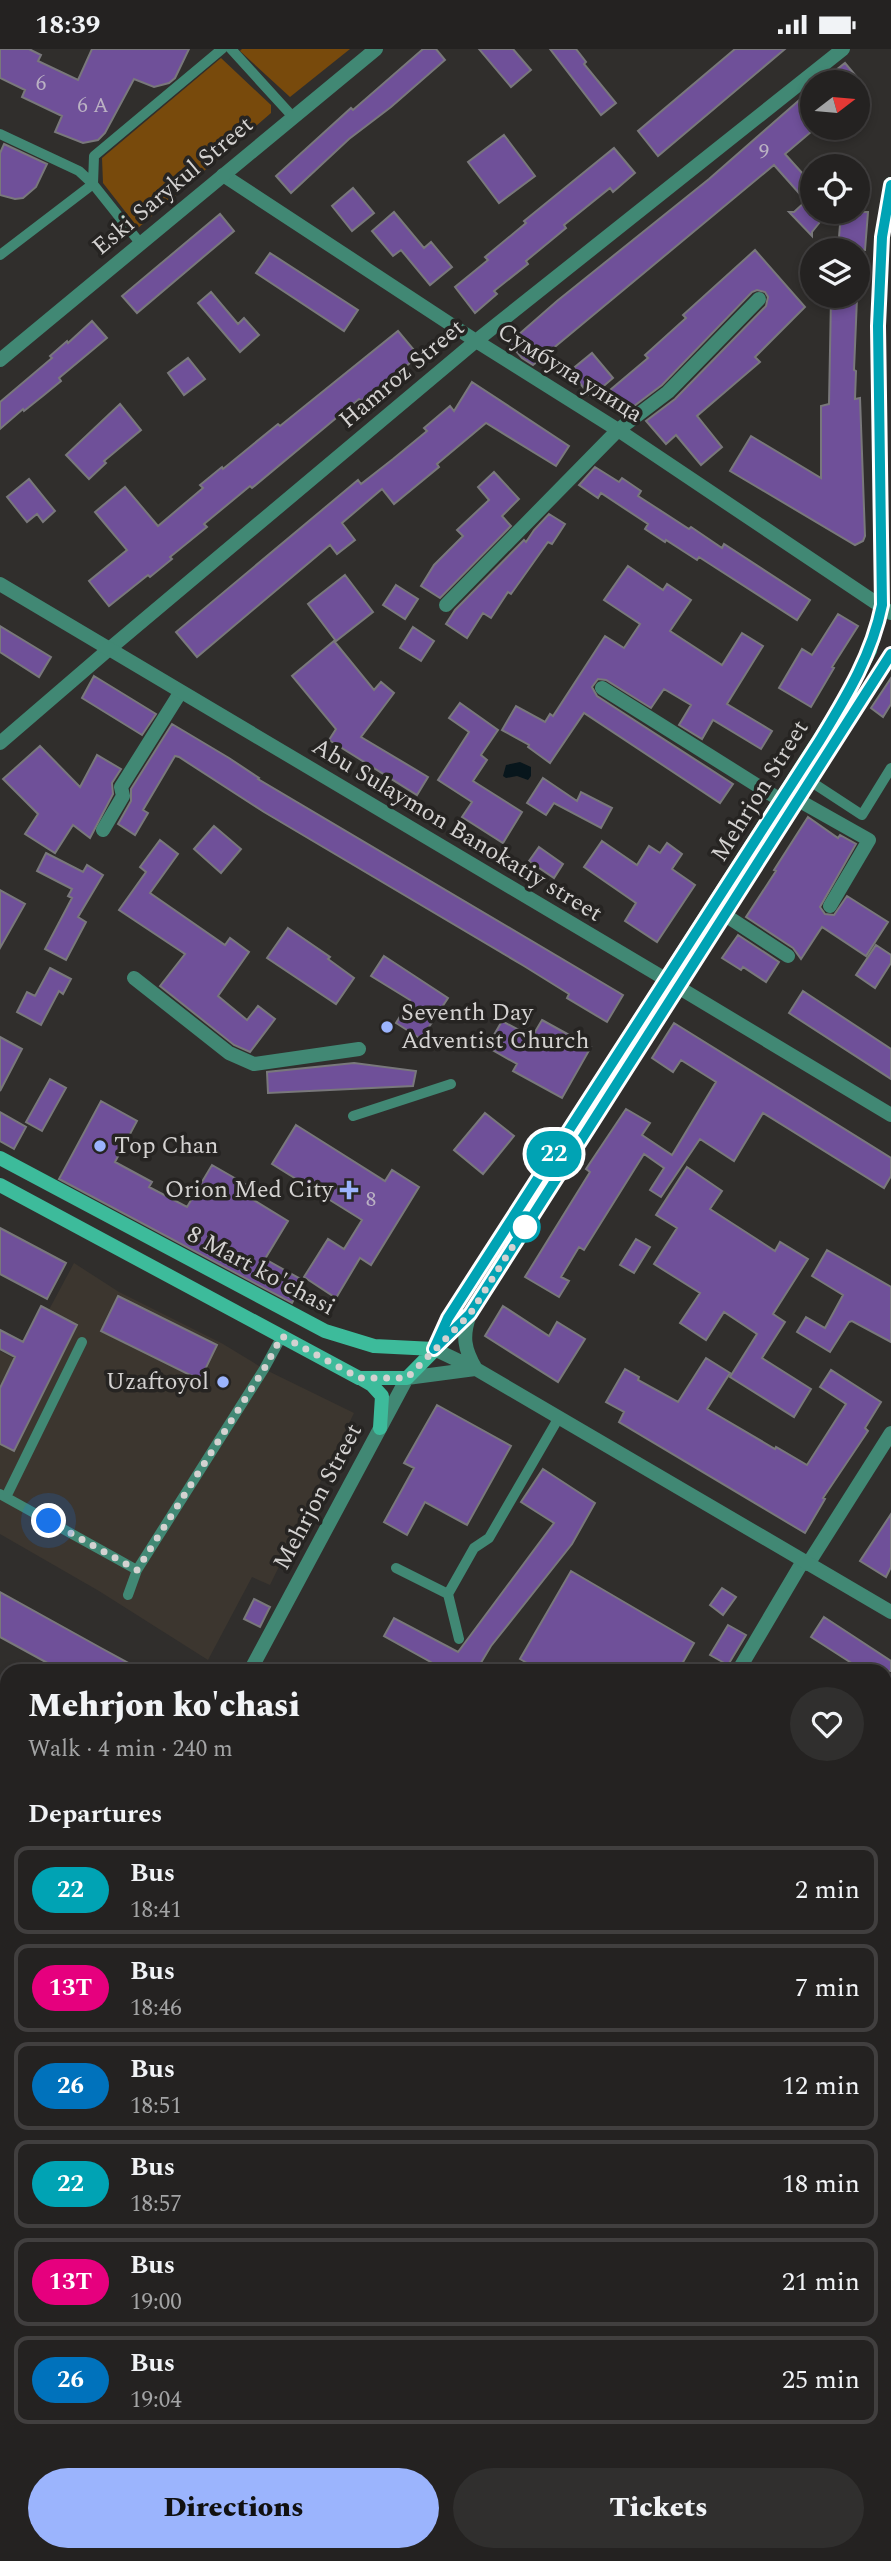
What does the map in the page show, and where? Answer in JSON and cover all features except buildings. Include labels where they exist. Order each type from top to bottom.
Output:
[{"type":"main road","name":"Mehrjon Street","points":[[407,1378],[470,1314],[845,699],[888,608],[878,326],[882,237],[891,184]]},
{"type":"main road","name":"Mehrjon Street","points":[[434,1349],[448,1318],[673,984],[725,915],[891,654]]},
{"type":"main road","name":"8 Mart ko'chasi","points":[[0,1158],[324,1331],[374,1346],[434,1349]]},
{"type":"main road","name":"8 Mart ko'chasi","points":[[0,1185],[359,1378],[407,1378]]},
{"type":"main road","points":[[359,1378],[372,1385],[382,1396],[380,1428]]},
{"type":"street","name":"Eski Sarykul Street","points":[[0,359],[376,49]]},
{"type":"street","name":"Hamroz Street","points":[[0,743],[476,341],[843,49]]},
{"type":"street","name":"Сумбула улица","points":[[223,175],[888,608]]},
{"type":"street","points":[[446,605],[618,430],[668,392],[759,299]]},
{"type":"street","name":"Abu Sulaymon Banokatiy street","points":[[0,585],[891,1115]]},
{"type":"street","points":[[602,688],[782,801]]},
{"type":"street","points":[[103,830],[123,796],[121,787],[132,767],[180,693]]},
{"type":"street","points":[[798,800],[869,840],[830,906]]},
{"type":"street","points":[[725,915],[788,956]]},
{"type":"street","points":[[134,978],[229,1053],[243,1061],[254,1064],[359,1049]]},
{"type":"street","points":[[470,1314],[465,1327],[464,1342],[467,1355],[475,1369]]},
{"type":"street","name":"8 Mart ko'chasi","points":[[434,1349],[475,1369],[891,1612]]},
{"type":"street","name":"8 Mart ko'chasi","points":[[407,1378],[475,1369]]},
{"type":"street","name":"Mehrjon Street","points":[[254,1664],[407,1378]]},
{"type":"street","points":[[742,1664],[891,1433]]},
{"type":"lane","points":[[93,184],[94,156],[222,49]]},
{"type":"lane","points":[[231,49],[293,117]]},
{"type":"lane","points":[[0,134],[79,171],[93,184],[140,243]]},
{"type":"lane","points":[[0,255],[93,184]]},
{"type":"lane","points":[[810,781],[862,815],[891,768]]},
{"type":"lane","points":[[353,1116],[451,1084]]},
{"type":"lane","points":[[128,1595],[137,1570],[282,1336]]},
{"type":"lane","points":[[82,1342],[3,1495],[137,1570]]},
{"type":"lane","points":[[459,1639],[448,1594],[474,1548],[489,1538],[558,1419]]},
{"type":"lane","points":[[396,1568],[448,1594]]},
{"type":"shaded area","points":[[350,49],[290,97],[240,51]]},
{"type":"shaded area","points":[[221,58],[271,105],[271,113],[138,228],[103,183],[102,158]]},
{"type":"shaded area","points":[[520,762],[531,767],[528,780],[517,776],[503,776],[506,765]]},
{"type":"shaded area","points":[[74,1263],[119,1292],[354,1413],[270,1585],[252,1577],[208,1660],[99,1591],[0,1534],[0,1351],[21,1362]]},
{"type":"bus line","name":"22","points":[[891,185],[882,237],[878,326],[882,605],[870,650],[820,740],[448,1318],[434,1349],[470,1314],[891,654]]},
{"type":"place","name":"Seventh Day Adventist Church","points":[[387,1027]]},
{"type":"place","name":"Top Chan","points":[[100,1146]]},
{"type":"place","name":"Orion Med City","points":[[349,1190]]},
{"type":"place","name":"Uzaftoyol","points":[[223,1382]]},
{"type":"route","points":[[49,1521],[137,1570],[282,1336],[359,1378],[407,1378],[470,1314],[525,1227]]}]
